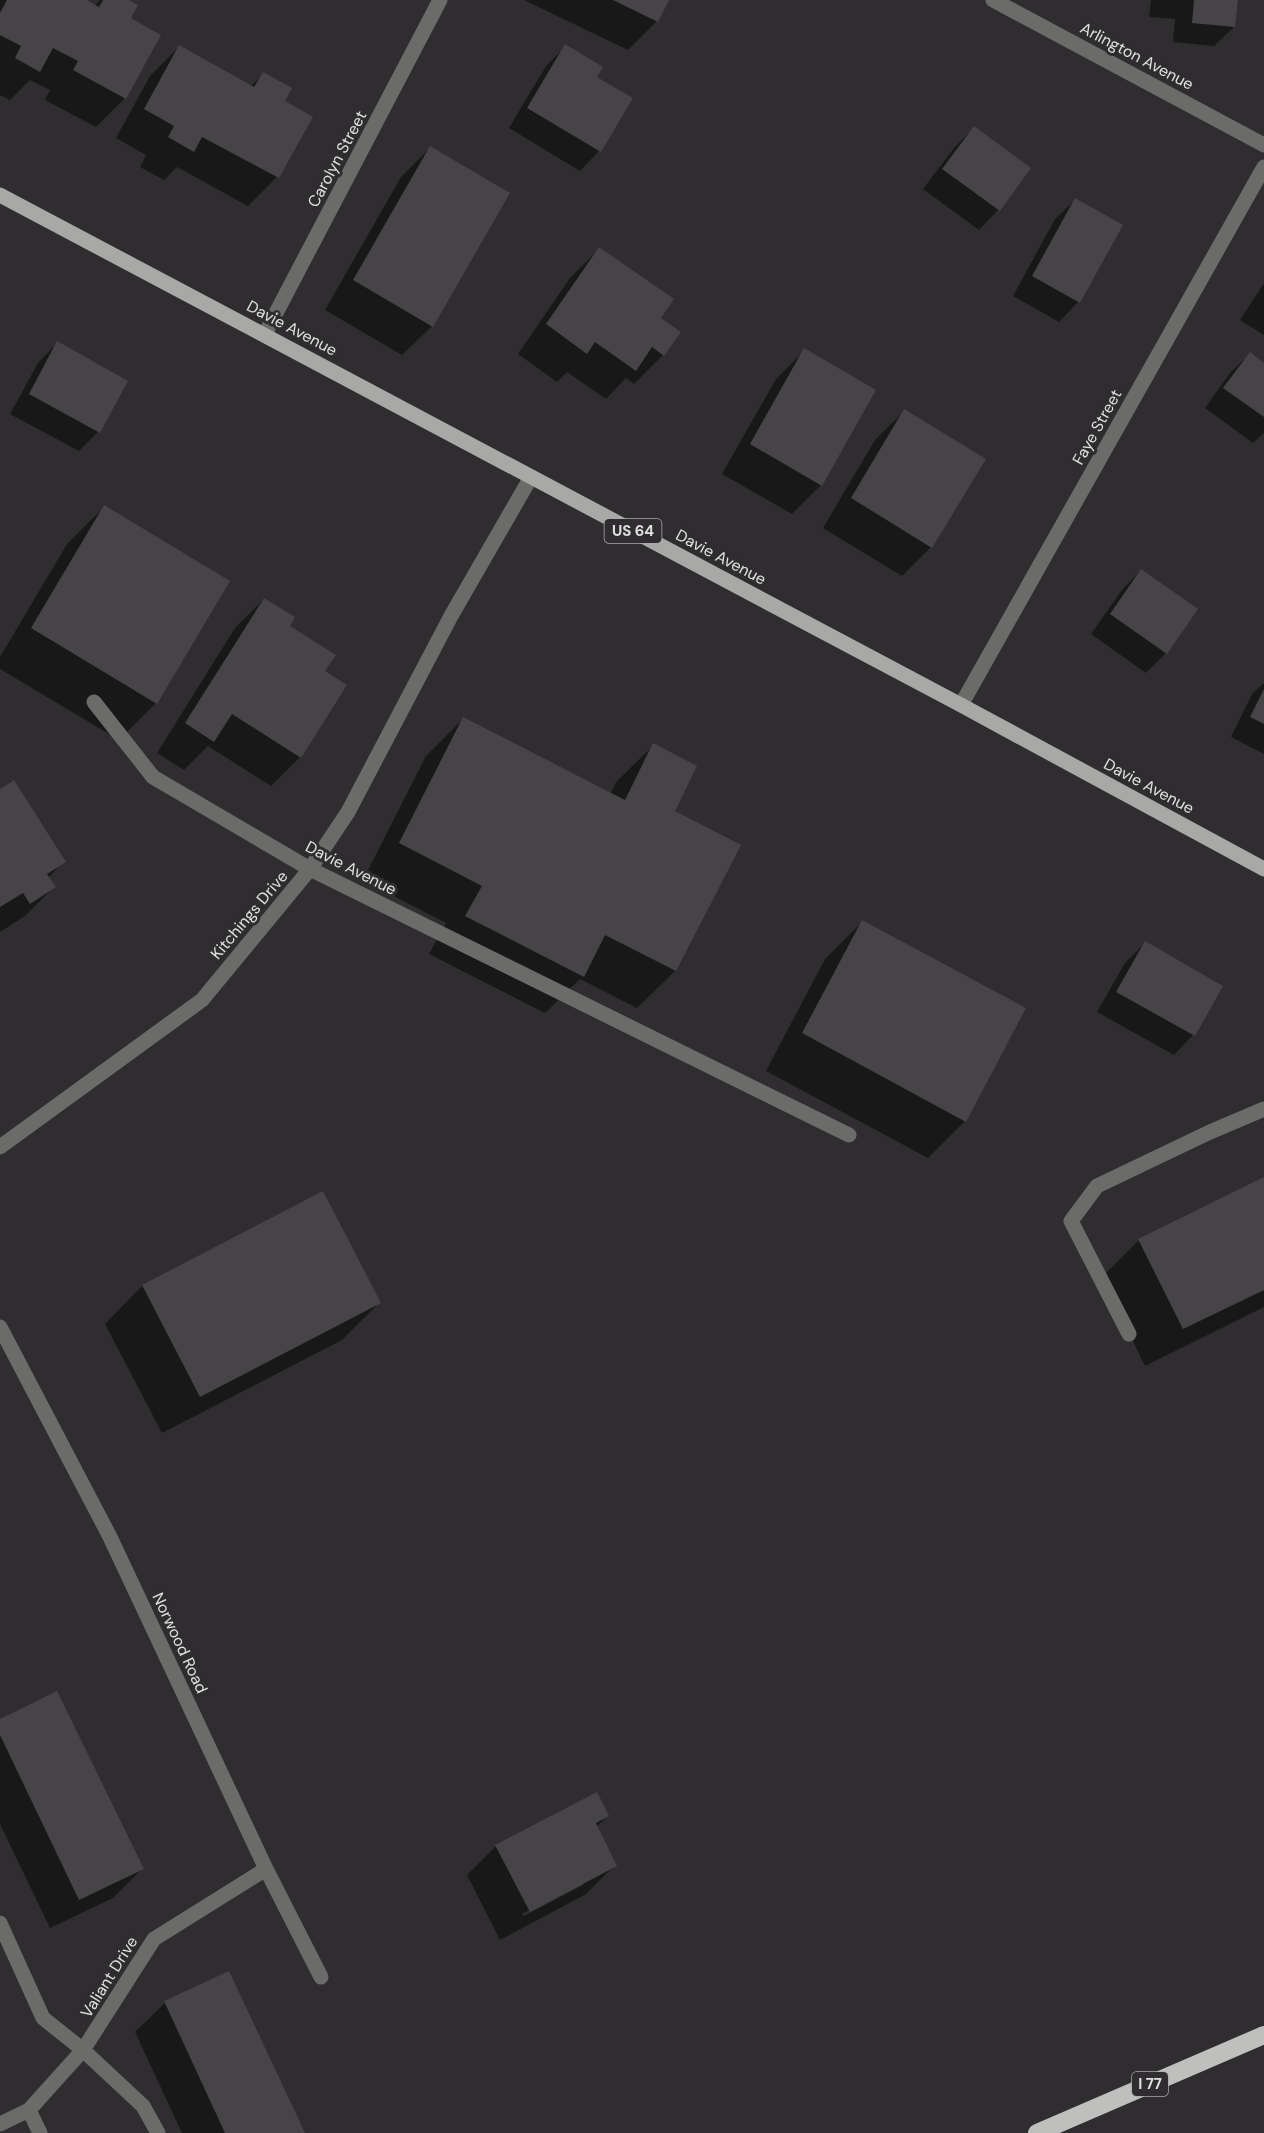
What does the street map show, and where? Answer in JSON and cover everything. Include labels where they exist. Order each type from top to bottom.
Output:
[{"type":"highway","name":"I 77","points":[[1037,2133],[1264,2035]]},
{"type":"main road","name":"Davie Avenue","points":[[0,195],[962,705],[1264,869]]},
{"type":"street","name":"Carolyn Street","points":[[265,334],[440,0]]},
{"type":"street","name":"Arlington Avenue","points":[[993,0],[1264,144]]},
{"type":"street","name":"Faye Street","points":[[962,705],[1264,167]]},
{"type":"street","name":"Kitchings Drive","points":[[0,1147],[202,999],[310,869],[348,812],[451,616],[531,477]]},
{"type":"street","name":"Davie Avenue","points":[[94,702],[153,777],[310,869],[849,1135]]},
{"type":"street","points":[[1129,1335],[1071,1221],[1097,1186],[1264,1109]]},
{"type":"street","name":"Norwood Road","points":[[0,1327],[110,1537],[266,1869],[321,1977]]},
{"type":"street","name":"Valiant Drive","points":[[0,2124],[29,2110],[83,2050],[154,1939],[266,1869]]},
{"type":"street","points":[[0,1923],[43,2018],[83,2050],[143,2106],[158,2133]]},
{"type":"street","points":[[29,2110],[40,2133]]},
{"type":"building","points":[[7,0],[87,0],[99,7],[103,0],[129,0],[138,5],[131,18],[161,35],[126,99],[73,70],[78,61],[53,48],[40,72],[15,58],[21,46],[0,35],[0,13]]},
{"type":"building","points":[[613,0],[669,0],[658,22]]},
{"type":"building","points":[[1194,0],[1238,0],[1235,27],[1192,23]]},
{"type":"building","points":[[565,44],[603,67],[597,77],[633,98],[601,152],[527,108]]},
{"type":"building","points":[[179,45],[254,87],[263,72],[292,88],[285,101],[313,117],[279,178],[202,137],[194,152],[168,137],[174,126],[144,109]]},
{"type":"building","points":[[974,126],[1031,168],[1000,211],[942,169]]},
{"type":"building","points":[[430,146],[510,193],[433,327],[353,280]]},
{"type":"building","points":[[1075,198],[1123,225],[1080,303],[1032,276]]},
{"type":"building","points":[[599,247],[674,299],[661,318],[681,332],[664,356],[652,347],[636,371],[595,342],[587,354],[546,324]]},
{"type":"building","points":[[57,341],[128,381],[100,433],[29,394]]},
{"type":"building","points":[[804,348],[876,390],[822,486],[750,444]]},
{"type":"building","points":[[1250,352],[1264,363],[1264,417],[1223,388]]},
{"type":"building","points":[[904,409],[986,459],[932,548],[851,498]]},
{"type":"building","points":[[104,505],[230,581],[157,704],[31,628]]},
{"type":"building","points":[[1141,569],[1198,609],[1167,654],[1110,614]]},
{"type":"building","points":[[264,598],[295,617],[290,626],[336,655],[325,671],[347,685],[301,758],[232,714],[214,742],[185,723]]},
{"type":"building","points":[[1264,689],[1264,724],[1250,717]]},
{"type":"building","points":[[463,717],[625,800],[653,743],[697,766],[675,811],[741,845],[676,971],[605,935],[584,977],[465,916],[482,886],[399,843]]},
{"type":"building","points":[[14,780],[66,862],[47,874],[56,887],[30,904],[23,893],[0,907],[0,789]]},
{"type":"building","points":[[862,920],[1026,1008],[966,1122],[802,1033]]},
{"type":"building","points":[[1145,941],[1223,986],[1195,1036],[1116,992]]},
{"type":"building","points":[[1264,1177],[1264,1290],[1183,1329],[1138,1239]]},
{"type":"building","points":[[323,1191],[381,1303],[200,1397],[142,1285]]},
{"type":"building","points":[[57,1691],[144,1869],[79,1900],[0,1735],[0,1719]]},
{"type":"building","points":[[597,1792],[609,1816],[596,1823],[617,1866],[530,1912],[495,1845]]},
{"type":"building","points":[[229,1971],[305,2133],[225,2133],[164,2001]]}]
